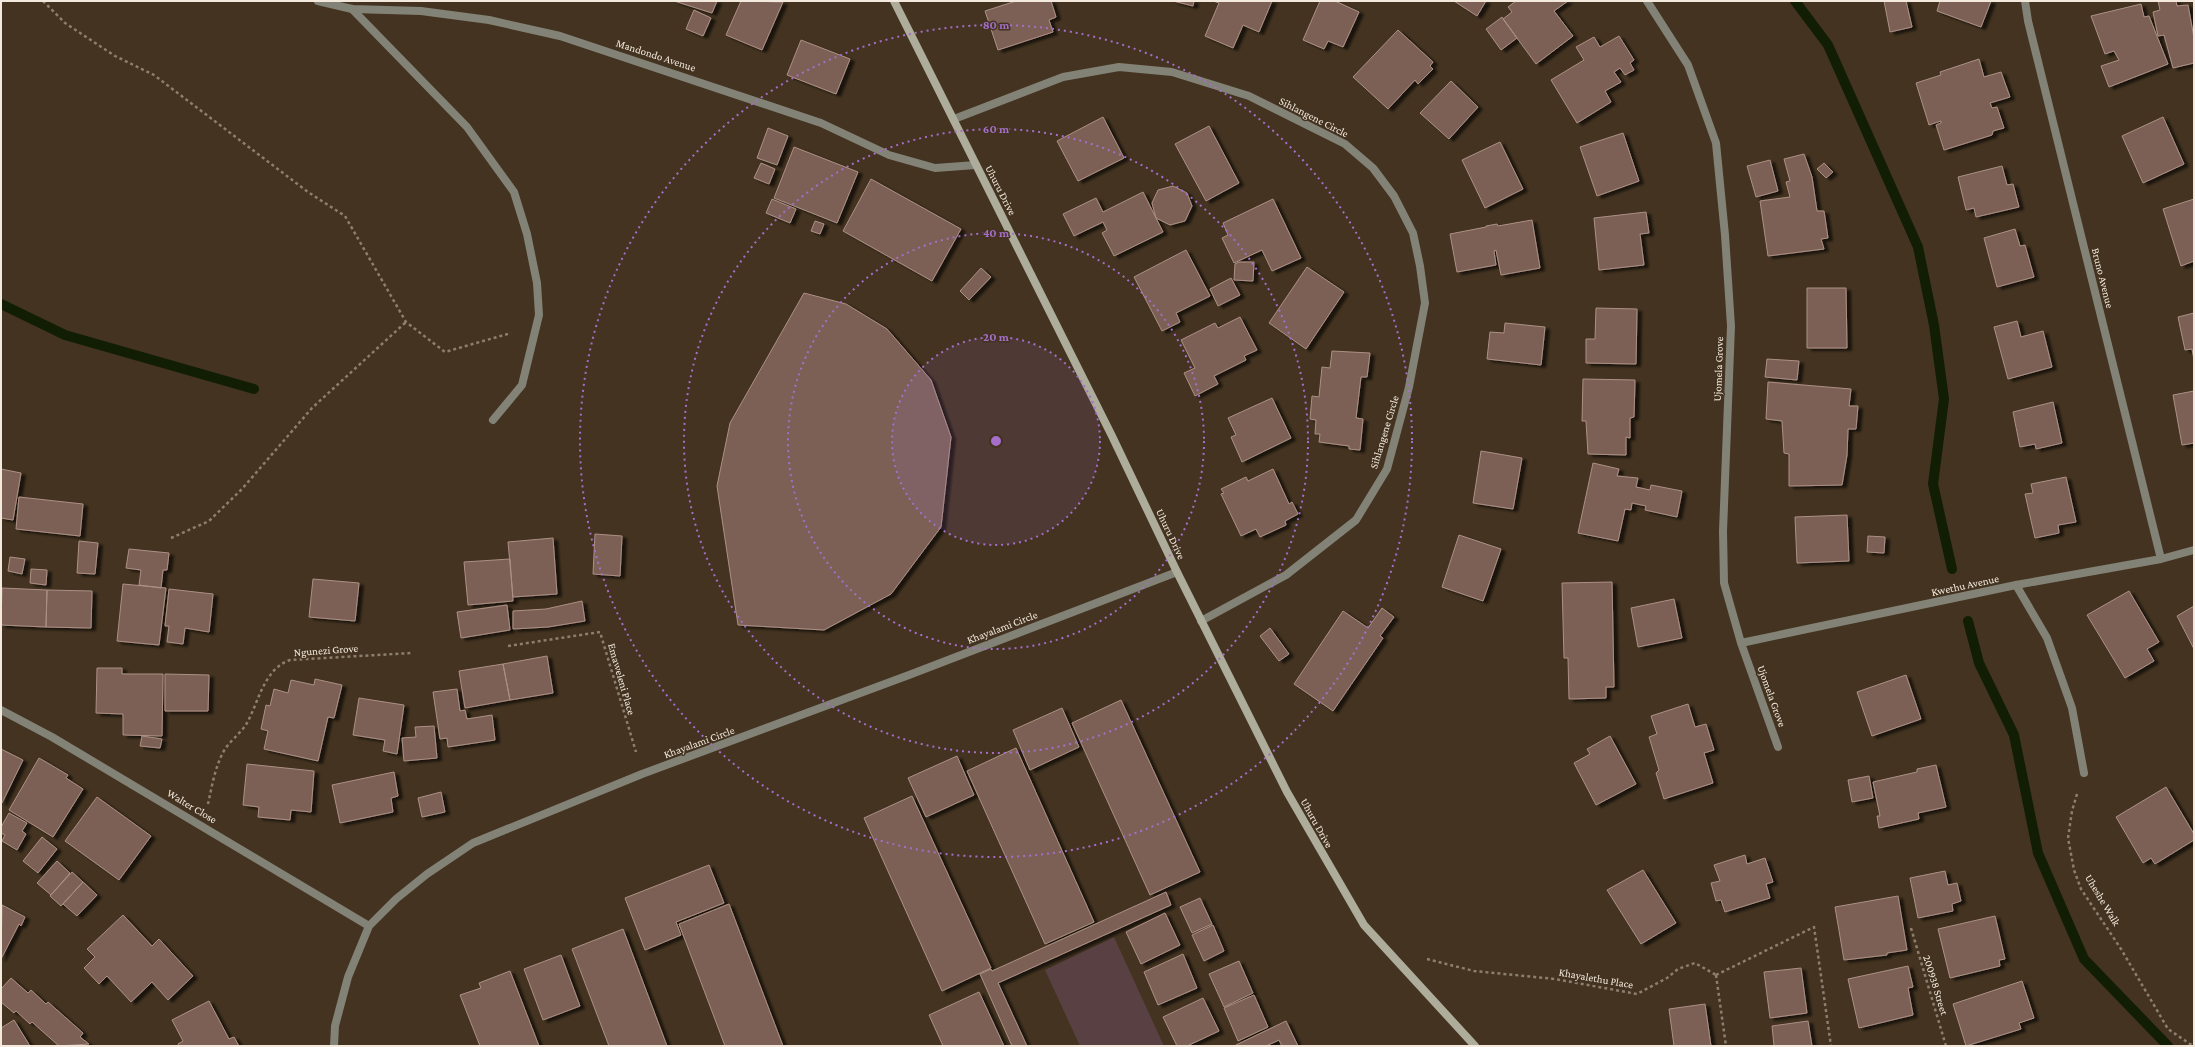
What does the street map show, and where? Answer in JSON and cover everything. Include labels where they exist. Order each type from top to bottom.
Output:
[{"type":"street","name":"Mandondo Avenue","points":[[318,1],[352,10],[421,11],[489,20],[560,36],[821,123],[889,155],[935,168],[976,165]]},
{"type":"street","name":"Uhuru Drive","points":[[894,1],[1112,436],[1201,621],[1287,792],[1364,925],[1407,970],[1475,1046]]},
{"type":"street","name":"Ujomela Grove","points":[[1648,1],[1688,65],[1716,142],[1725,235],[1731,326],[1723,531],[1724,583],[1741,643],[1778,747]]},
{"type":"street","name":"Bruno Avenue","points":[[2025,1],[2028,21],[2161,559]]},
{"type":"street","points":[[352,10],[467,127],[514,192],[528,234],[537,283],[539,315],[522,385],[493,420]]},
{"type":"street","name":"Sihlangene Circle","points":[[954,119],[1063,77],[1119,67],[1172,72],[1249,96],[1345,144],[1373,168],[1394,196],[1413,233],[1420,266],[1424,302],[1409,388],[1387,469],[1356,520],[1286,575],[1201,621]]},
{"type":"street","name":"Kwethu Avenue","points":[[1741,643],[2016,585],[2161,559],[2194,550]]},
{"type":"street","name":"Khayalami Circle","points":[[334,1046],[335,1026],[348,976],[369,926],[396,899],[427,874],[473,843],[642,774],[1177,572]]},
{"type":"street","points":[[2016,585],[2047,638],[2072,708],[2084,773]]},
{"type":"street","name":"Walter Close","points":[[1,710],[52,737],[369,926]]},
{"type":"path","points":[[43,1],[66,23],[115,56],[154,76],[308,192],[345,216],[406,322],[445,352],[508,335],[539,315]]},
{"type":"path","points":[[171,538],[209,522],[242,489],[312,408],[406,322]]},
{"type":"path","name":"Emaweleni Place","points":[[508,646],[600,632],[642,774]]},
{"type":"path","name":"Ngunezi Grove","points":[[203,826],[215,772],[226,748],[246,724],[272,672],[282,663],[290,660],[412,653]]},
{"type":"path","name":"Uheshe Walk","points":[[2084,773],[2072,811],[2068,838],[2074,870],[2081,889],[2121,949],[2168,1029],[2193,1046]]},
{"type":"path","points":[[1726,1046],[1716,975],[1814,927],[1831,1046]]},
{"type":"path","name":"200938 Street","points":[[1911,928],[1946,1046]]},
{"type":"path","name":"Khayalethu Place","points":[[1407,970],[1427,958],[1474,971],[1556,979],[1637,994],[1667,978],[1678,969],[1695,963],[1716,975]]},
{"type":"shaded area","points":[[1114,937],[1164,1046],[1080,1046],[1045,970]]},
{"type":"building","points":[[674,1],[717,1],[712,13]]},
{"type":"building","points":[[741,1],[783,2],[762,50],[726,35]]},
{"type":"building","points":[[1016,1],[1051,1],[1056,17],[1049,20],[1053,32],[998,50],[985,11]]},
{"type":"building","points":[[1173,1],[1194,1],[1193,6]]},
{"type":"building","points":[[1213,1],[1272,1],[1259,32],[1243,25],[1233,48],[1205,36],[1219,3]]},
{"type":"building","points":[[1320,1],[1335,1],[1359,12],[1343,47],[1328,41],[1324,49],[1303,40]]},
{"type":"building","points":[[1454,1],[1486,1],[1477,16]]},
{"type":"building","points":[[1516,1],[1568,1],[1554,11],[1573,36],[1536,64],[1503,19],[1512,12],[1508,7]]},
{"type":"building","points":[[1884,1],[1906,1],[1912,27],[1890,32]]},
{"type":"building","points":[[1940,1],[1991,1],[1981,27],[1937,11]]},
{"type":"building","points":[[2158,1],[2176,1],[2177,6],[2188,5],[2194,38],[2194,63],[2173,68],[2164,35],[2158,36],[2153,12],[2160,10]]},
{"type":"building","points":[[2141,4],[2144,17],[2149,16],[2168,64],[2109,87],[2101,66],[2119,60],[2114,51],[2105,54],[2091,16]]},
{"type":"building","points":[[694,10],[711,18],[703,36],[686,29]]},
{"type":"building","points":[[1502,17],[1517,38],[1501,50],[1486,29]]},
{"type":"building","points":[[1398,30],[1433,62],[1430,66],[1433,69],[1418,84],[1415,80],[1388,109],[1353,77]]},
{"type":"building","points":[[1619,36],[1634,60],[1630,63],[1634,70],[1625,75],[1620,68],[1614,72],[1621,82],[1605,91],[1611,102],[1577,123],[1551,80],[1584,60],[1576,47],[1594,37],[1600,47]]},
{"type":"building","points":[[801,40],[850,59],[836,94],[787,75]]},
{"type":"building","points":[[1979,59],[1984,77],[2001,72],[2010,97],[1990,103],[1992,108],[1997,107],[2004,128],[1993,131],[1992,135],[1944,150],[1936,125],[1941,123],[1941,121],[1929,125],[1916,83],[1941,75],[1940,72]]},
{"type":"building","points":[[1451,81],[1478,107],[1449,139],[1420,113]]},
{"type":"building","points":[[1103,117],[1124,158],[1078,181],[1057,141]]},
{"type":"building","points":[[2163,117],[2184,164],[2143,183],[2122,136]]},
{"type":"building","points":[[1209,126],[1239,183],[1206,201],[1175,144]]},
{"type":"building","points":[[768,128],[788,136],[777,165],[757,158]]},
{"type":"building","points":[[1623,133],[1639,181],[1597,196],[1580,147]]},
{"type":"building","points":[[1500,142],[1523,189],[1485,208],[1462,160]]},
{"type":"building","points":[[794,147],[858,172],[837,223],[774,198]]},
{"type":"building","points":[[1804,154],[1812,177],[1817,211],[1824,211],[1828,238],[1821,239],[1824,249],[1768,256],[1760,201],[1790,197],[1786,182],[1790,181],[1784,159]]},
{"type":"building","points":[[1770,160],[1778,191],[1756,197],[1747,166]]},
{"type":"building","points":[[761,163],[775,169],[769,184],[754,178]]},
{"type":"building","points":[[1824,163],[1833,172],[1826,178],[1817,169]]},
{"type":"building","points":[[2002,166],[2007,185],[2013,184],[2019,207],[1976,217],[1974,208],[1966,210],[1958,177]]},
{"type":"building","points":[[871,179],[961,229],[932,281],[843,231]]},
{"type":"building","points":[[1173,186],[1187,193],[1192,206],[1185,221],[1170,225],[1156,218],[1152,203],[1158,190]]},
{"type":"building","points":[[1143,192],[1163,232],[1114,256],[1102,233],[1107,230],[1103,222],[1074,236],[1063,214],[1096,198],[1103,212]]},
{"type":"building","points":[[772,199],[796,209],[790,223],[766,213]]},
{"type":"building","points":[[1273,199],[1301,258],[1272,271],[1262,250],[1234,263],[1222,238],[1228,235],[1223,223]]},
{"type":"building","points":[[2194,199],[2194,261],[2181,266],[2163,209]]},
{"type":"building","points":[[1646,212],[1649,233],[1640,234],[1644,265],[1599,270],[1594,218]]},
{"type":"building","points":[[1532,220],[1540,268],[1501,275],[1496,250],[1494,251],[1496,265],[1457,272],[1450,234],[1497,224],[1498,226]]},
{"type":"building","points":[[815,221],[824,224],[820,234],[811,231]]},
{"type":"building","points":[[2015,229],[2020,246],[2025,245],[2034,277],[1997,287],[1984,238]]},
{"type":"building","points":[[1186,250],[1210,296],[1176,313],[1180,322],[1162,331],[1134,277]]},
{"type":"building","points":[[1239,262],[1254,262],[1253,281],[1234,280],[1235,264]]},
{"type":"building","points":[[1307,267],[1344,292],[1306,349],[1269,323]]},
{"type":"building","points":[[981,268],[991,277],[969,300],[960,291]]},
{"type":"building","points":[[1231,278],[1240,295],[1218,306],[1210,289]]},
{"type":"building","points":[[1807,288],[1846,288],[1847,348],[1807,348]]},
{"type":"building","points":[[804,293],[846,304],[887,329],[931,380],[951,437],[941,527],[891,594],[824,630],[738,625],[717,486],[730,423]]},
{"type":"building","points":[[1596,308],[1637,309],[1636,364],[1586,363],[1586,339],[1595,339]]},
{"type":"building","points":[[2194,313],[2194,360],[2192,349],[2185,350],[2178,317]]},
{"type":"building","points":[[1240,317],[1257,350],[1244,356],[1246,360],[1214,376],[1218,384],[1195,396],[1184,373],[1195,368],[1181,340],[1215,323],[1218,328]]},
{"type":"building","points":[[2017,321],[2021,337],[2043,331],[2052,367],[2008,379],[1994,327]]},
{"type":"building","points":[[1505,323],[1545,327],[1541,365],[1487,359],[1490,332],[1504,333]]},
{"type":"building","points":[[1332,351],[1370,353],[1367,377],[1361,377],[1356,418],[1363,419],[1360,450],[1349,449],[1349,446],[1319,442],[1320,434],[1315,434],[1316,420],[1310,419],[1312,396],[1319,397],[1322,367],[1330,368]]},
{"type":"building","points":[[1767,359],[1799,361],[1797,380],[1765,377]]},
{"type":"building","points":[[1583,379],[1635,380],[1634,417],[1630,418],[1630,438],[1626,437],[1626,455],[1588,454],[1586,421],[1582,421]]},
{"type":"building","points":[[1768,382],[1851,389],[1849,406],[1858,406],[1856,429],[1848,429],[1847,455],[1842,485],[1789,486],[1789,454],[1784,453],[1782,421],[1766,419]]},
{"type":"building","points":[[2194,391],[2194,443],[2182,445],[2173,395]]},
{"type":"building","points":[[1272,398],[1291,438],[1242,462],[1231,437],[1236,435],[1228,418]]},
{"type":"building","points":[[2053,402],[2062,443],[2036,449],[2035,444],[2020,447],[2013,412]]},
{"type":"building","points":[[1481,451],[1522,458],[1513,509],[1473,503]]},
{"type":"building","points":[[1593,463],[1619,469],[1617,476],[1638,478],[1636,487],[1650,490],[1651,485],[1682,491],[1677,517],[1645,510],[1646,506],[1632,503],[1631,510],[1625,509],[1618,541],[1578,533]]},
{"type":"building","points":[[1,469],[21,473],[13,520],[1,518]]},
{"type":"building","points":[[1273,469],[1289,504],[1292,502],[1298,514],[1285,521],[1286,525],[1260,537],[1256,529],[1241,536],[1221,494],[1224,493],[1221,489],[1246,477],[1248,481]]},
{"type":"building","points":[[2066,477],[2076,522],[2058,525],[2059,533],[2035,538],[2025,494],[2033,493],[2031,484]]},
{"type":"building","points":[[19,497],[83,504],[80,536],[16,529]]},
{"type":"building","points":[[1847,515],[1849,561],[1797,563],[1795,517]]},
{"type":"building","points":[[595,534],[622,536],[620,576],[593,574]]},
{"type":"building","points":[[1459,535],[1501,549],[1483,601],[1442,587]]},
{"type":"building","points":[[1868,536],[1885,537],[1884,553],[1867,552]]},
{"type":"building","points":[[553,538],[557,594],[513,597],[508,542]]},
{"type":"building","points":[[79,541],[98,543],[95,574],[77,573]]},
{"type":"building","points":[[129,549],[169,553],[167,570],[163,570],[161,588],[139,585],[141,570],[126,568]]},
{"type":"building","points":[[10,557],[25,559],[22,574],[8,571]]},
{"type":"building","points":[[510,559],[513,601],[468,605],[464,562]]},
{"type":"building","points":[[31,569],[47,570],[46,585],[30,583]]},
{"type":"building","points":[[313,579],[359,583],[355,621],[309,617]]},
{"type":"building","points":[[1612,582],[1614,687],[1606,687],[1606,698],[1569,699],[1568,658],[1564,658],[1562,583]]},
{"type":"building","points":[[123,584],[166,588],[159,645],[117,641]]},
{"type":"building","points":[[2,588],[47,590],[46,627],[1,625]]},
{"type":"building","points":[[169,589],[213,594],[209,632],[185,628],[183,644],[167,642],[169,626],[165,626]]},
{"type":"building","points":[[47,590],[92,591],[91,628],[46,627]]},
{"type":"building","points":[[2129,591],[2159,642],[2147,649],[2154,661],[2125,678],[2087,615]]},
{"type":"building","points":[[1674,599],[1682,638],[1638,647],[1631,608]]},
{"type":"building","points":[[582,601],[585,621],[548,627],[513,629],[513,611],[546,609]]},
{"type":"building","points":[[507,605],[510,630],[461,638],[457,612]]},
{"type":"building","points":[[2194,606],[2194,649],[2177,616]]},
{"type":"building","points":[[1382,608],[1394,617],[1380,636],[1383,638],[1333,711],[1294,684],[1343,611],[1368,628]]},
{"type":"building","points":[[1270,628],[1289,654],[1279,661],[1260,636]]},
{"type":"building","points":[[547,656],[553,693],[510,700],[503,664]]},
{"type":"building","points":[[503,664],[510,700],[465,708],[459,671]]},
{"type":"building","points":[[97,668],[122,668],[122,674],[163,674],[162,736],[123,735],[123,714],[96,713]]},
{"type":"building","points":[[165,674],[209,675],[208,711],[165,711]]},
{"type":"building","points":[[1906,675],[1921,719],[1872,736],[1857,692]]},
{"type":"building","points":[[315,679],[342,685],[334,718],[328,717],[318,761],[264,749],[268,731],[261,729],[266,705],[270,706],[274,689],[288,693],[291,680],[314,685]]},
{"type":"building","points":[[457,689],[460,711],[465,710],[467,719],[492,715],[495,740],[448,747],[447,738],[440,739],[433,692]]},
{"type":"building","points":[[359,698],[404,705],[397,754],[383,751],[385,740],[353,735]]},
{"type":"building","points":[[1121,700],[1200,872],[1150,895],[1072,723]]},
{"type":"building","points":[[1688,704],[1695,727],[1706,724],[1714,750],[1704,753],[1713,783],[1664,799],[1656,773],[1659,770],[1649,737],[1657,734],[1651,716]]},
{"type":"building","points":[[1062,708],[1079,747],[1030,770],[1013,730]]},
{"type":"building","points":[[434,726],[437,758],[404,761],[402,738],[416,737],[415,727]]},
{"type":"building","points":[[142,736],[162,739],[160,748],[140,746]]},
{"type":"building","points":[[1610,736],[1636,784],[1596,805],[1574,763],[1590,754],[1587,749]]},
{"type":"building","points":[[1016,748],[1094,922],[1045,944],[967,771]]},
{"type":"building","points":[[1,749],[23,760],[2,803],[1,803]]},
{"type":"building","points":[[957,756],[974,795],[926,817],[908,778]]},
{"type":"building","points":[[39,758],[68,775],[66,778],[83,789],[53,837],[9,810]]},
{"type":"building","points":[[247,764],[314,771],[311,812],[291,810],[290,820],[258,817],[259,807],[243,805]]},
{"type":"building","points":[[1936,765],[1946,807],[1918,813],[1919,819],[1879,828],[1877,816],[1880,816],[1873,782],[1917,772],[1917,769]]},
{"type":"building","points":[[394,772],[398,796],[391,798],[393,812],[340,823],[332,785]]},
{"type":"building","points":[[1869,776],[1873,798],[1852,802],[1848,780]]},
{"type":"building","points":[[2166,787],[2194,834],[2194,840],[2155,864],[2151,858],[2143,863],[2116,817]]},
{"type":"building","points":[[441,792],[445,812],[422,817],[418,798]]},
{"type":"building","points":[[912,796],[991,968],[942,991],[864,818]]},
{"type":"building","points":[[97,797],[151,836],[119,880],[65,841]]},
{"type":"building","points":[[9,813],[27,823],[22,831],[26,834],[17,850],[2,841],[5,835],[1,833],[1,827]]},
{"type":"building","points":[[42,837],[57,849],[38,873],[23,861]]},
{"type":"building","points":[[1745,855],[1747,864],[1765,858],[1773,882],[1766,884],[1770,898],[1725,912],[1721,900],[1716,901],[1711,883],[1720,881],[1714,865]]},
{"type":"building","points":[[57,861],[70,873],[51,895],[37,883]]},
{"type":"building","points":[[709,865],[724,903],[676,922],[681,935],[645,950],[625,898]]},
{"type":"building","points":[[1643,870],[1676,923],[1641,944],[1607,890]]},
{"type":"building","points":[[1945,871],[1948,885],[1957,883],[1961,901],[1952,904],[1953,911],[1918,918],[1910,878]]},
{"type":"building","points":[[72,872],[83,882],[61,906],[50,896]]},
{"type":"building","points":[[83,882],[97,895],[77,916],[63,904]]},
{"type":"building","points":[[1166,892],[1171,905],[998,983],[1027,1046],[1012,1046],[980,974],[991,969],[992,971]]},
{"type":"building","points":[[1898,896],[1907,950],[1887,953],[1887,955],[1844,960],[1835,907]]},
{"type":"building","points":[[1200,898],[1212,924],[1192,933],[1180,907]]},
{"type":"building","points":[[729,904],[783,1046],[725,1046],[679,924]]},
{"type":"building","points":[[2,905],[25,917],[21,926],[19,924],[1,959]]},
{"type":"building","points":[[1165,913],[1180,945],[1141,964],[1126,932]]},
{"type":"building","points":[[123,915],[152,946],[159,939],[193,976],[168,1000],[152,982],[131,1002],[107,976],[99,984],[84,968],[95,957],[87,949]]},
{"type":"building","points":[[1995,916],[2005,959],[1999,960],[2000,966],[1950,978],[1938,929]]},
{"type":"building","points":[[1213,925],[1224,951],[1204,961],[1192,935]]},
{"type":"building","points":[[623,929],[667,1046],[609,1046],[572,949]]},
{"type":"building","points":[[1183,954],[1197,988],[1158,1005],[1144,972]]},
{"type":"building","points":[[561,955],[580,1006],[543,1020],[524,969]]},
{"type":"building","points":[[1239,961],[1253,993],[1224,1007],[1209,974]]},
{"type":"building","points":[[1908,966],[1913,987],[1908,988],[1913,1015],[1859,1028],[1848,979]]},
{"type":"building","points":[[1801,968],[1807,1013],[1770,1018],[1764,972]]},
{"type":"building","points":[[510,971],[539,1046],[480,1046],[460,995],[481,988],[479,983]]},
{"type":"building","points":[[11,978],[28,993],[31,990],[46,1004],[48,1002],[83,1033],[80,1037],[89,1044],[59,1046],[32,1022],[30,1024],[16,1011],[14,1013],[1,1002],[1,989]]},
{"type":"building","points":[[2022,981],[2034,1018],[2019,1023],[2021,1029],[1966,1046],[1953,1004]]},
{"type":"building","points":[[979,992],[1004,1046],[943,1046],[929,1015]]},
{"type":"building","points":[[1254,995],[1268,1027],[1238,1041],[1224,1008]]},
{"type":"building","points":[[1203,998],[1219,1031],[1187,1046],[1177,1046],[1163,1017]]},
{"type":"building","points":[[209,1001],[229,1039],[234,1037],[239,1046],[179,1046],[178,1044],[183,1041],[172,1020]]},
{"type":"building","points":[[1705,1004],[1711,1046],[1674,1046],[1669,1009]]},
{"type":"building","points":[[14,1020],[30,1046],[1,1046],[1,1028]]},
{"type":"building","points":[[1286,1021],[1298,1046],[1282,1046],[1279,1040],[1266,1046],[1234,1046]]},
{"type":"building","points":[[1808,1021],[1812,1046],[1774,1046],[1772,1026]]},
{"type":"waterway","points":[[1795,1],[1828,45],[1918,247],[1934,325],[1944,399],[1933,484],[1952,569]]},
{"type":"waterway","points":[[1,304],[65,335],[254,389]]},
{"type":"waterway","points":[[1968,621],[1979,663],[2014,735],[2038,853],[2084,959],[2168,1046]]}]
